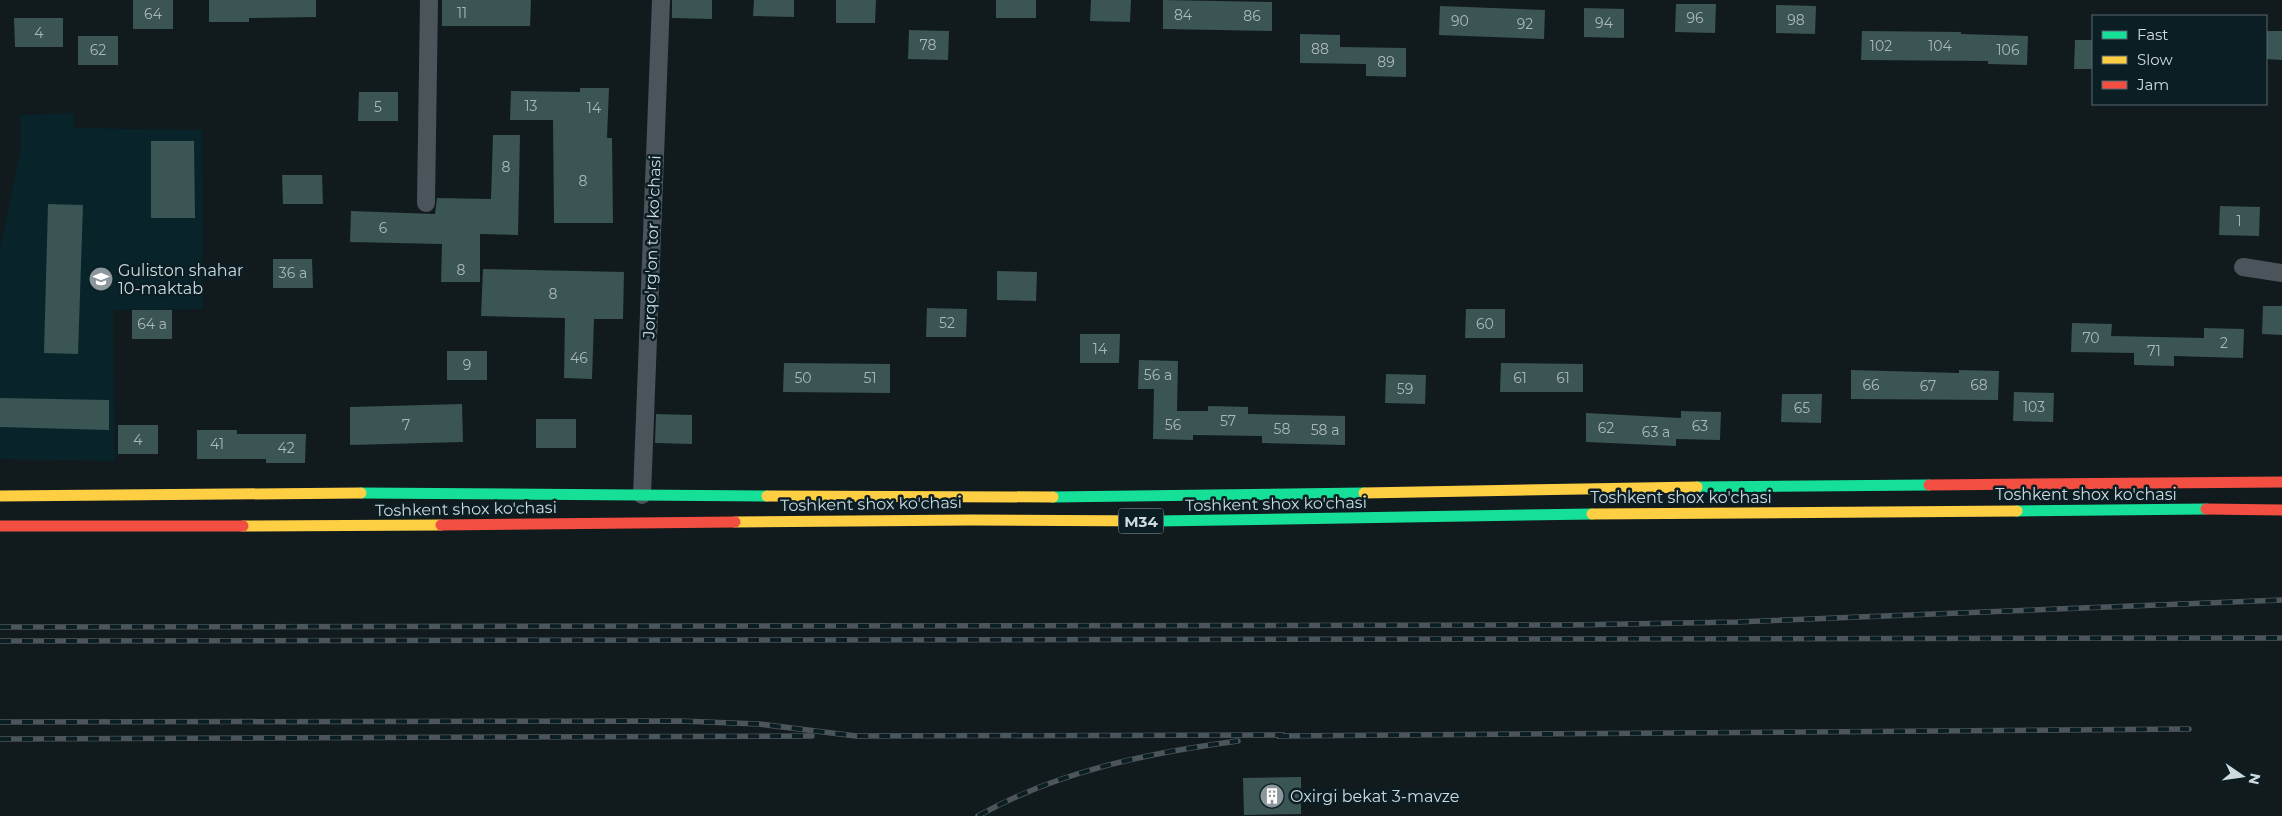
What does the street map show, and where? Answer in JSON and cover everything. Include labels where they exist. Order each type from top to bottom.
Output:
[{"type":"highway","name":"Toshkent shox ko'chasi","points":[[0,496],[405,493],[971,497],[1244,496],[1599,488],[2282,482]]},
{"type":"highway","points":[[971,497],[978,506],[978,510],[971,520]]},
{"type":"highway","name":"Toshkent shox ko'chasi","points":[[0,526],[390,526],[971,520],[1226,522],[1586,514],[2282,510]]},
{"type":"street","points":[[426,203],[429,0]]},
{"type":"street","name":"Jorqo'rg'on tor ko'chasi","points":[[642,495],[661,0]]},
{"type":"street","points":[[2243,267],[2282,273]]},
{"type":"shaded area","name":"Guliston shahar 10-maktab","points":[[74,113],[74,128],[202,130],[203,309],[113,310],[115,461],[0,459],[0,250],[21,148],[21,115]]},
{"type":"building","points":[[133,0],[173,0],[173,29],[133,29]]},
{"type":"building","points":[[209,0],[316,0],[316,17],[249,18],[249,22],[209,22]]},
{"type":"building","points":[[442,0],[531,0],[530,26],[442,26]]},
{"type":"building","points":[[672,0],[712,0],[712,19],[672,18]]},
{"type":"building","points":[[754,0],[794,0],[794,17],[753,16]]},
{"type":"building","points":[[836,0],[876,0],[875,23],[836,23]]},
{"type":"building","points":[[996,0],[1036,0],[1036,18],[996,18]]},
{"type":"building","points":[[1091,0],[1131,0],[1130,22],[1090,21]]},
{"type":"building","points":[[1163,0],[1272,2],[1272,31],[1163,29]]},
{"type":"building","points":[[1676,4],[1716,4],[1715,33],[1675,32]]},
{"type":"building","points":[[1776,5],[1816,6],[1815,34],[1776,33]]},
{"type":"building","points":[[1440,6],[1545,10],[1544,39],[1439,35]]},
{"type":"building","points":[[1584,8],[1624,9],[1624,38],[1584,37]]},
{"type":"building","points":[[14,18],[63,18],[63,47],[15,47]]},
{"type":"building","points":[[909,30],[949,31],[948,60],[908,59]]},
{"type":"building","points":[[1862,31],[1961,32],[1961,34],[2028,36],[2027,65],[1988,64],[1988,61],[1861,60]]},
{"type":"building","points":[[2267,31],[2282,31],[2282,60],[2267,59]]},
{"type":"building","points":[[1300,34],[1340,35],[1340,47],[1406,48],[1406,77],[1366,76],[1366,64],[1300,63]]},
{"type":"building","points":[[78,36],[118,36],[118,65],[78,65]]},
{"type":"building","points":[[2075,40],[2092,40],[2092,69],[2074,69]]},
{"type":"building","points":[[580,88],[609,88],[607,138],[612,138],[613,223],[554,223],[553,120],[510,120],[511,91],[580,92]]},
{"type":"building","points":[[359,92],[398,92],[398,121],[358,121]]},
{"type":"building","points":[[493,135],[520,135],[518,235],[480,234],[480,282],[441,282],[442,244],[350,242],[351,211],[435,214],[437,198],[491,199]]},
{"type":"building","points":[[151,141],[194,141],[195,218],[151,218]]},
{"type":"building","points":[[282,175],[322,175],[323,204],[283,204]]},
{"type":"building","points":[[48,204],[83,205],[78,354],[44,353]]},
{"type":"building","points":[[2220,206],[2260,207],[2259,236],[2219,235]]},
{"type":"building","points":[[273,259],[312,259],[313,288],[273,288]]},
{"type":"building","points":[[483,269],[624,272],[623,319],[594,319],[592,379],[564,378],[565,318],[481,316]]},
{"type":"building","points":[[997,271],[1037,272],[1036,301],[997,300]]},
{"type":"building","points":[[2263,306],[2282,306],[2282,335],[2262,334]]},
{"type":"building","points":[[927,308],[967,309],[966,337],[926,337]]},
{"type":"building","points":[[1466,309],[1505,309],[1505,338],[1465,338]]},
{"type":"building","points":[[132,310],[172,310],[172,339],[132,339]]},
{"type":"building","points":[[2072,323],[2112,324],[2111,336],[2204,338],[2204,328],[2244,329],[2243,358],[2174,356],[2174,366],[2134,365],[2134,353],[2071,352]]},
{"type":"building","points":[[1080,334],[1120,334],[1119,363],[1080,363]]},
{"type":"building","points":[[447,351],[487,351],[487,380],[447,380]]},
{"type":"building","points":[[1139,360],[1178,361],[1177,411],[1208,411],[1208,406],[1248,407],[1248,414],[1345,416],[1345,445],[1262,443],[1262,436],[1193,435],[1193,440],[1153,439],[1154,389],[1138,389]]},
{"type":"building","points":[[784,363],[890,364],[890,393],[783,392]]},
{"type":"building","points":[[1501,363],[1583,364],[1583,392],[1500,392]]},
{"type":"building","points":[[1851,370],[1959,373],[1959,370],[1999,371],[1998,400],[1851,399]]},
{"type":"building","points":[[1386,374],[1426,375],[1425,404],[1385,403]]},
{"type":"building","points":[[2014,392],[2054,393],[2053,422],[2013,421]]},
{"type":"building","points":[[1782,394],[1822,394],[1821,423],[1781,422]]},
{"type":"building","points":[[0,398],[109,400],[109,430],[0,427]]},
{"type":"building","points":[[462,404],[463,442],[350,445],[350,407]]},
{"type":"building","points":[[1681,411],[1721,412],[1720,440],[1676,439],[1676,446],[1586,442],[1586,413],[1681,418]]},
{"type":"building","points":[[656,414],[692,415],[692,444],[655,443]]},
{"type":"building","points":[[536,419],[576,419],[576,448],[536,448]]},
{"type":"building","points":[[118,425],[158,425],[158,454],[118,454]]},
{"type":"building","points":[[197,430],[237,430],[237,434],[306,434],[305,463],[266,463],[266,459],[197,459]]},
{"type":"building","name":"Oxirgi bekat 3-mavze","points":[[1301,777],[1301,814],[1244,815],[1243,778]]},
{"type":"railway","points":[[0,627],[1571,625],[1737,622],[2282,600]]},
{"type":"railway","points":[[0,641],[2282,638]]},
{"type":"railway","points":[[0,722],[680,721],[759,724],[856,736],[1283,735]]},
{"type":"railway","points":[[1278,736],[2189,729]]},
{"type":"railway","points":[[0,739],[812,736]]},
{"type":"railway","points":[[978,816],[1008,800],[1040,787],[1104,766],[1171,751],[1238,741]]},
{"type":"traffic: fast","points":[[1697,487],[1929,485]]},
{"type":"traffic: fast","points":[[361,493],[767,496]]},
{"type":"traffic: fast","points":[[1053,497],[1364,493]]},
{"type":"traffic: fast","points":[[2017,511],[2206,509]]},
{"type":"traffic: fast","points":[[1158,521],[1592,514]]},
{"type":"traffic: slow","points":[[1364,493],[1697,487]]},
{"type":"traffic: slow","points":[[0,496],[361,493]]},
{"type":"traffic: slow","points":[[767,496],[1053,497]]},
{"type":"traffic: slow","points":[[1592,514],[2017,511]]},
{"type":"traffic: slow","points":[[735,522],[1158,521]]},
{"type":"traffic: slow","points":[[243,526],[441,525]]},
{"type":"traffic: jam","points":[[1929,485],[2282,482]]},
{"type":"traffic: jam","points":[[2206,509],[2282,510]]},
{"type":"traffic: jam","points":[[441,525],[735,522]]},
{"type":"traffic: jam","points":[[0,526],[243,526]]},
{"type":"place","name":"Guliston shahar 10-maktab","points":[[101,279]]},
{"type":"place","name":"Oxirgi bekat 3-mavze","points":[[1272,796]]}]
